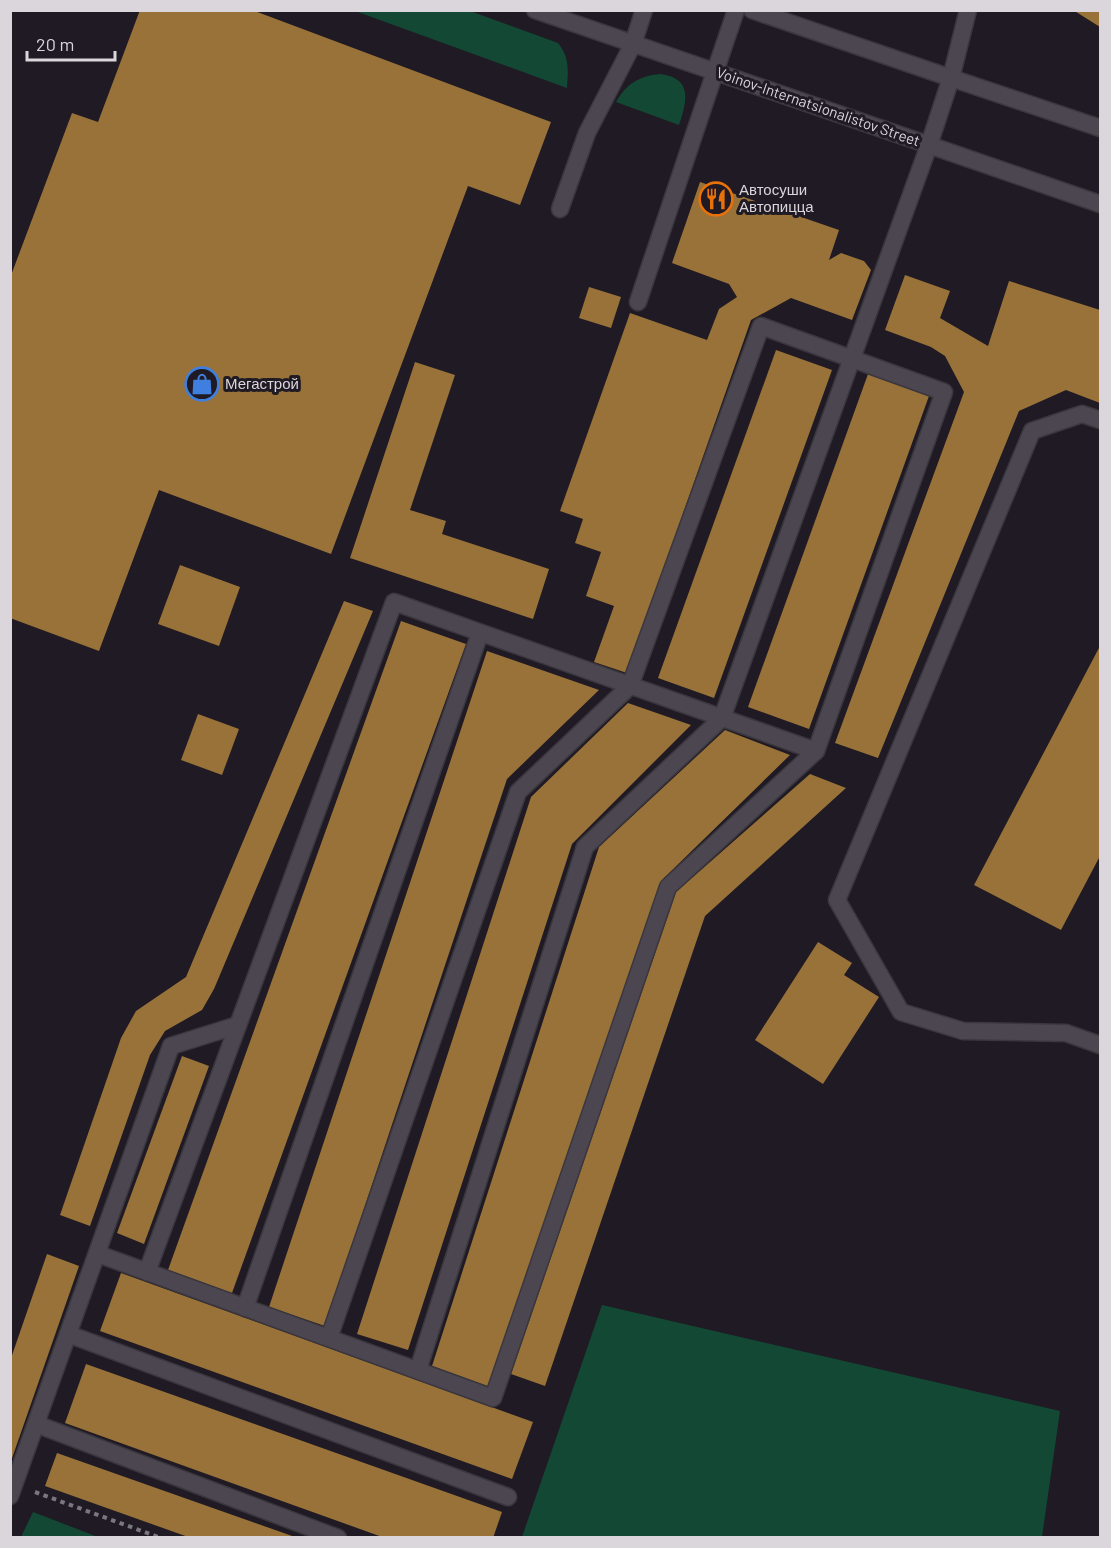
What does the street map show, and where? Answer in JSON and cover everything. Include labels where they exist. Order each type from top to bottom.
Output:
[{"type":"street","name":"Voinov-Internatsionalistov Street","points":[[535,10],[1101,204]]},
{"type":"street","points":[[560,209],[587,133],[633,44],[644,10]]},
{"type":"street","points":[[638,302],[736,10]]},
{"type":"street","points":[[752,10],[1101,129]]},
{"type":"street","points":[[418,1370],[585,847],[722,718],[929,145],[951,78],[968,10]]},
{"type":"street","points":[[98,1254],[493,1398],[668,887],[816,752],[944,392],[761,326],[630,686],[518,792],[329,1338]]},
{"type":"street","points":[[1101,420],[1082,414],[1032,431],[837,900],[901,1012],[963,1030],[1066,1034],[1101,1045]]},
{"type":"street","points":[[147,1272],[394,602],[816,752]]},
{"type":"street","points":[[246,1308],[480,633]]},
{"type":"street","points":[[13,1490],[171,1046],[238,1025]]},
{"type":"street","points":[[68,1334],[508,1497]]},
{"type":"street","points":[[36,1424],[338,1538]]},
{"type":"path","points":[[13,1490],[161,1538]]},
{"type":"green space","points":[[355,11],[470,11],[558,43],[566,59],[567,88]]},
{"type":"green space","points":[[660,74],[671,76],[683,86],[685,99],[679,125],[616,102],[624,90],[634,82]]},
{"type":"green space","points":[[602,1305],[1060,1411],[1042,1537],[522,1537]]},
{"type":"green space","points":[[33,1512],[98,1537],[21,1537]]},
{"type":"building","name":"Мегастрой","points":[[140,10],[252,10],[551,122],[520,205],[468,186],[331,554],[159,490],[99,651],[10,618],[10,278],[72,113],[98,122]]},
{"type":"building","points":[[1073,10],[1100,10],[1100,27]]},
{"type":"building","points":[[700,182],[839,230],[829,260],[841,253],[864,261],[871,270],[852,320],[791,298],[751,320],[627,673],[594,662],[614,606],[586,596],[601,552],[575,543],[583,519],[560,511],[630,313],[707,340],[719,309],[737,297],[729,284],[672,263]]},
{"type":"building","points":[[905,275],[950,291],[940,318],[988,346],[1009,281],[1100,310],[1100,403],[1066,390],[1019,411],[878,758],[835,743],[964,392],[945,356],[931,347],[885,330]]},
{"type":"building","points":[[589,287],[621,297],[611,328],[579,318]]},
{"type":"building","points":[[776,350],[832,370],[714,698],[658,678]]},
{"type":"building","points":[[415,362],[455,375],[410,510],[446,521],[442,534],[549,569],[533,619],[350,558]]},
{"type":"building","points":[[868,374],[929,396],[809,729],[748,707]]},
{"type":"building","points":[[180,565],[240,587],[219,646],[158,624]]},
{"type":"building","points":[[344,601],[373,611],[214,989],[202,1010],[165,1031],[150,1055],[90,1226],[60,1215],[121,1038],[136,1011],[186,977]]},
{"type":"building","points":[[401,621],[466,644],[232,1293],[168,1270]]},
{"type":"building","points":[[1100,646],[1100,856],[1061,930],[974,885]]},
{"type":"building","points":[[487,651],[599,690],[507,779],[325,1326],[269,1307]]},
{"type":"building","points":[[628,703],[691,725],[572,844],[408,1350],[357,1334],[531,797]]},
{"type":"building","points":[[198,714],[239,729],[222,775],[181,760]]},
{"type":"building","points":[[725,730],[790,755],[664,878],[490,1387],[432,1366],[599,847]]},
{"type":"building","points":[[810,774],[846,788],[705,916],[545,1386],[511,1374],[676,892]]},
{"type":"building","points":[[818,942],[852,963],[844,975],[879,997],[823,1084],[755,1040]]},
{"type":"building","points":[[182,1056],[209,1066],[144,1244],[117,1233]]},
{"type":"building","points":[[47,1254],[79,1266],[10,1464],[10,1361]]},
{"type":"building","points":[[121,1273],[533,1422],[512,1479],[100,1331]]},
{"type":"building","points":[[86,1364],[502,1512],[493,1538],[385,1538],[65,1423]]},
{"type":"building","points":[[57,1453],[295,1538],[191,1538],[45,1486]]},
{"type":"place","name":"Автосуши Автопицца","points":[[716,199]]},
{"type":"place","name":"Мегастрой","points":[[202,384]]}]
